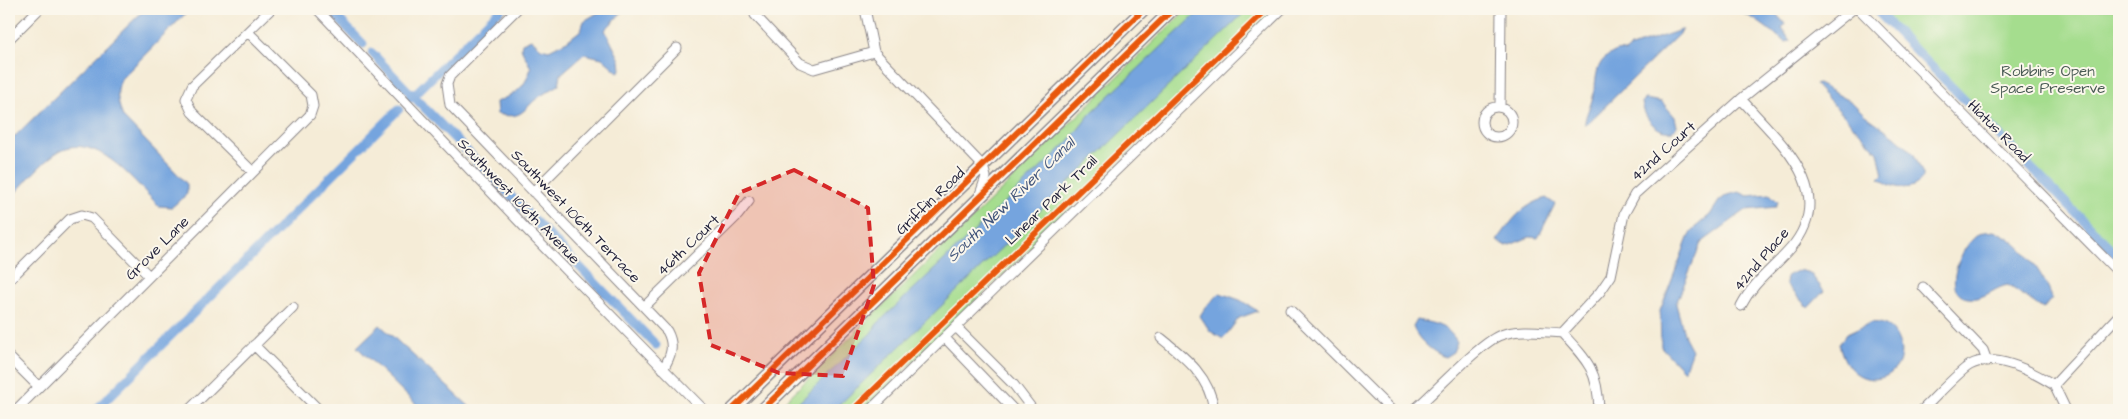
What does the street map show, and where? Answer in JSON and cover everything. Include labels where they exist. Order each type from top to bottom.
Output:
[{"type":"main road","name":"Griffin Road","points":[[732,410],[1144,9]]},
{"type":"main road","points":[[762,410],[1173,9]]},
{"type":"street","points":[[9,39],[39,9]]},
{"type":"street","points":[[253,172],[192,112],[187,104],[187,95],[192,86],[271,9]]},
{"type":"street","name":"Southwest 106th Avenue","points":[[317,9],[663,370],[704,410]]},
{"type":"street","name":"Southwest 106th Terrace","points":[[517,9],[450,76],[447,84],[450,105],[644,307],[670,337],[672,351],[663,370]]},
{"type":"street","points":[[864,9],[874,52],[983,166],[986,177],[978,200]]},
{"type":"street","points":[[870,410],[1282,9]]},
{"type":"street","points":[[1500,107],[1501,9]]},
{"type":"street","name":"42nd Court","points":[[1562,333],[1600,292],[1611,276],[1624,214],[1635,194],[1741,99],[1852,9]]},
{"type":"street","name":"Hiatus Road","points":[[1860,9],[2119,273]]},
{"type":"street","points":[[755,15],[800,63],[814,69],[874,52]]},
{"type":"street","name":"Grove Lane","points":[[16,410],[308,118],[314,103],[309,93],[248,32]]},
{"type":"street","points":[[534,192],[678,48]]},
{"type":"street","name":"42nd Place","points":[[1741,99],[1795,160],[1807,183],[1810,202],[1806,221],[1798,239],[1749,290],[1741,306]]},
{"type":"street","name":"46th Court","points":[[644,307],[738,215],[749,201]]},
{"type":"street","points":[[9,280],[70,219],[82,215],[94,220],[149,276]]},
{"type":"street","points":[[1923,287],[1982,350],[1987,361]]},
{"type":"street","points":[[189,410],[293,307]]},
{"type":"street","points":[[1290,310],[1391,410]]},
{"type":"street","points":[[2054,385],[2119,314]]},
{"type":"street","points":[[956,327],[1014,385],[1033,410]]},
{"type":"street","points":[[1414,410],[1486,344],[1500,335],[1523,331],[1562,333],[1592,368],[1599,387],[1600,410]]},
{"type":"street","points":[[945,338],[1014,410]]},
{"type":"street","points":[[1161,338],[1192,362],[1212,397],[1214,410]]},
{"type":"street","points":[[254,345],[319,410]]},
{"type":"street","points":[[9,357],[39,387]]},
{"type":"street","points":[[1922,410],[1970,365],[1987,361],[2012,364],[2054,385],[2066,410]]},
{"type":"highlighted area","points":[[794,170],[868,208],[874,285],[843,376],[779,373],[711,345],[699,273],[739,193]]},
{"type":"green space","points":[[1187,9],[1277,9],[863,410],[776,410]]},
{"type":"green space","name":"Robbins Open Space Preserve","points":[[1877,9],[2119,9],[2119,253]]},
{"type":"water","points":[[145,9],[190,9],[121,79],[118,89],[119,103],[123,117],[187,184],[187,194],[172,207],[159,206],[129,175],[105,156],[92,149],[79,146],[66,148],[51,157],[9,200],[9,142]]},
{"type":"water","points":[[604,9],[625,9],[605,30],[620,60],[621,70],[618,72],[602,58],[584,54],[561,74],[559,85],[538,98],[519,114],[511,116],[497,114],[496,102],[518,90],[531,68],[521,48],[522,43],[531,39],[541,48],[549,50],[567,41],[581,30],[584,21]]},
{"type":"water","name":"South New River Canal","points":[[1202,9],[1248,9],[834,410],[791,410],[871,333],[877,324],[1069,141],[1091,113]]},
{"type":"water","points":[[1742,9],[1772,9],[1785,24],[1782,28],[1790,41],[1786,42],[1781,39],[1744,14]]},
{"type":"water","points":[[1683,30],[1585,126],[1586,116],[1594,94],[1598,68],[1605,58],[1616,51],[1625,52],[1631,47]]},
{"type":"water","points":[[1818,84],[1852,102],[1865,115],[1896,137],[1913,153],[1923,178],[1913,186],[1902,188],[1890,185],[1879,178],[1883,175],[1878,152],[1815,85]]},
{"type":"water","points":[[1645,99],[1662,102],[1675,117],[1677,126],[1673,131],[1661,130],[1652,123],[1643,107],[1642,101]]},
{"type":"water","points":[[1739,192],[1748,196],[1770,194],[1778,202],[1776,207],[1746,210],[1701,243],[1676,304],[1685,337],[1692,350],[1684,371],[1661,347],[1660,311],[1692,230],[1710,215],[1719,201],[1727,195]]},
{"type":"water","points":[[1546,198],[1555,204],[1538,238],[1530,237],[1507,246],[1497,241],[1523,210],[1537,201]]},
{"type":"water","points":[[1993,231],[2012,240],[2037,268],[2052,298],[2043,309],[2008,285],[1976,298],[1963,297],[1957,291],[1954,281],[1956,269],[1967,246],[1975,237],[1985,232]]},
{"type":"water","points":[[1799,270],[1810,273],[1824,291],[1808,308],[1786,284],[1787,276]]},
{"type":"water","points":[[1220,293],[1240,300],[1258,311],[1239,318],[1223,339],[1210,331],[1200,316]]},
{"type":"water","points":[[1417,320],[1445,328],[1457,342],[1453,352],[1445,357],[1426,345],[1413,327]]},
{"type":"water","points":[[1870,323],[1880,323],[1889,327],[1894,332],[1900,348],[1899,361],[1893,372],[1882,378],[1869,379],[1857,374],[1846,362],[1839,343],[1847,334]]},
{"type":"water","points":[[380,325],[472,410],[422,410],[357,347]]},
{"type":"waterway","points":[[501,9],[413,96],[656,345]]},
{"type":"waterway","points":[[1875,9],[2119,257]]},
{"type":"waterway","points":[[334,14],[363,44]]},
{"type":"waterway","points":[[372,53],[413,96],[409,99]]},
{"type":"waterway","points":[[96,410],[399,109]]},
{"type":"cycle path","points":[[732,410],[1144,9]]},
{"type":"cycle path","points":[[762,410],[1173,9]]},
{"type":"cycle path","name":"Linear Park Trail","points":[[853,410],[1267,9]]}]
